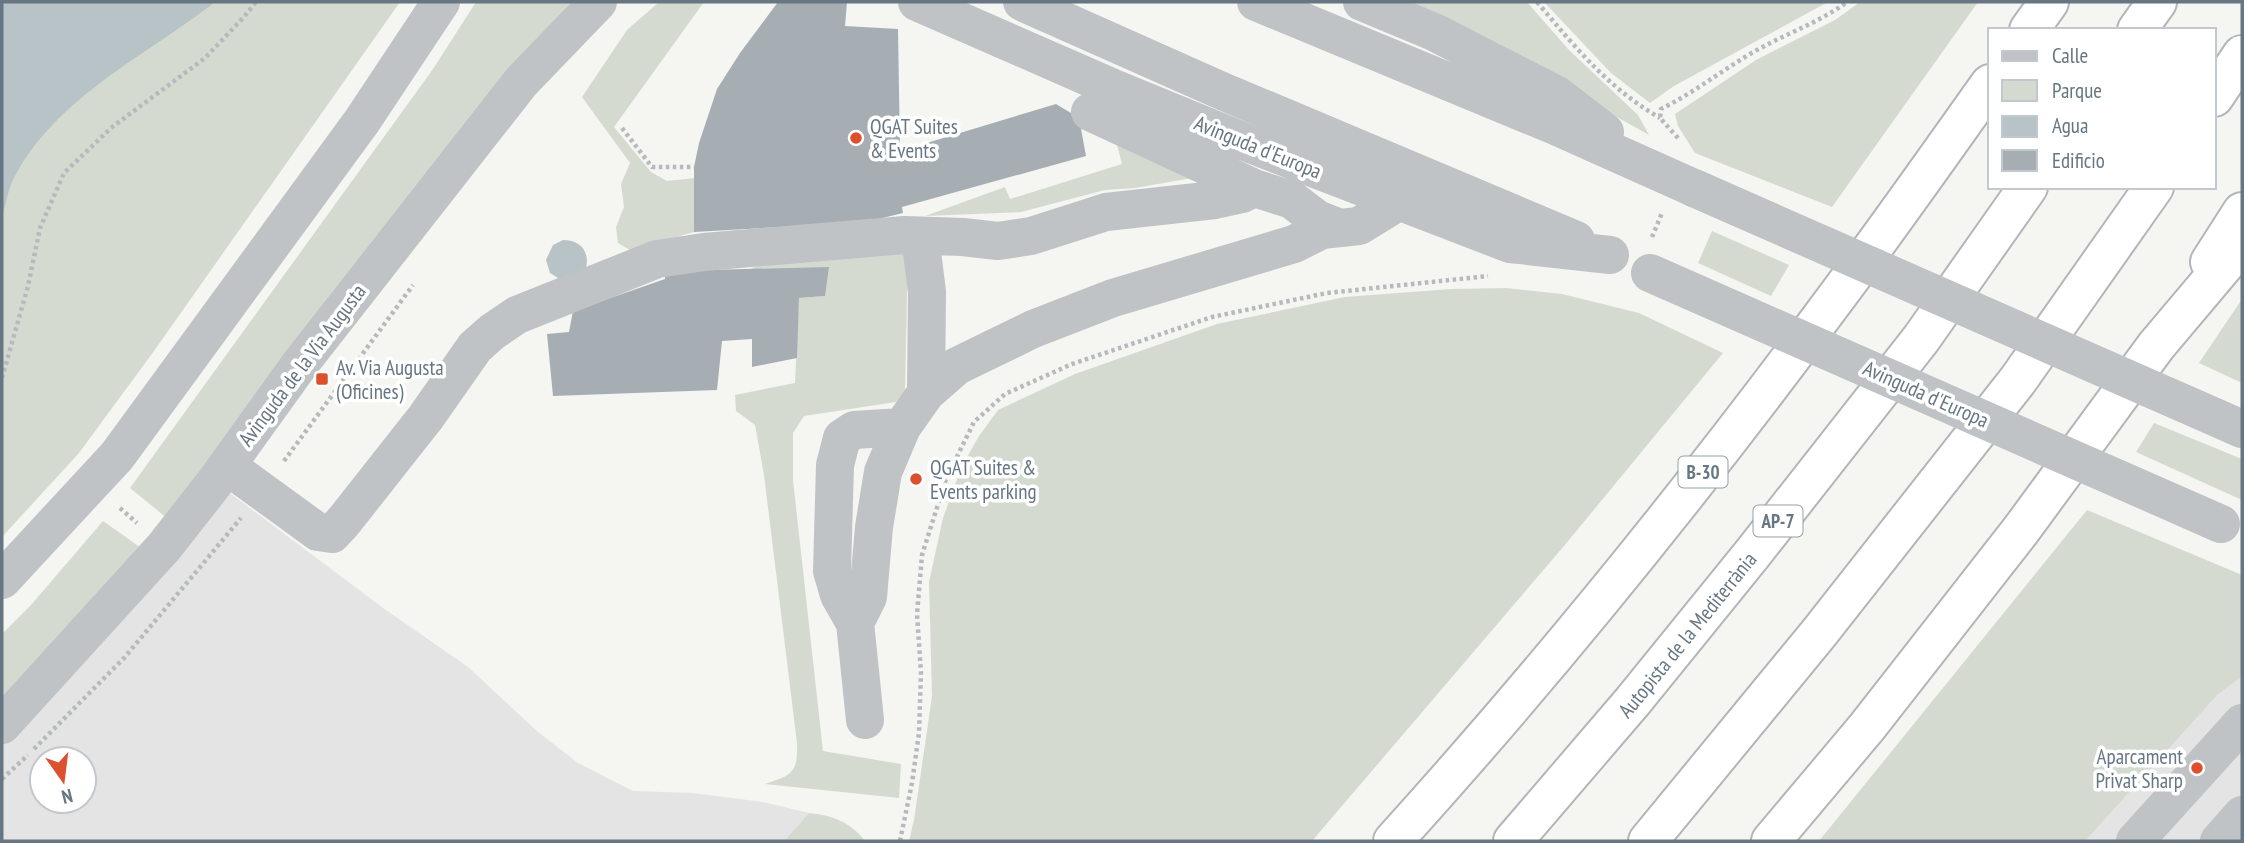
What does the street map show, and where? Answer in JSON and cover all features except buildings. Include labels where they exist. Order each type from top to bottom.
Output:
[{"type":"highway","points":[[2028,28],[2040,2]]},
{"type":"highway","points":[[2029,28],[2049,2]]},
{"type":"highway","points":[[2138,28],[2157,2]]},
{"type":"highway","points":[[2216,94],[2242,55]]},
{"type":"highway","name":"B-30","points":[[1393,841],[1457,771],[1570,637],[1698,479],[1832,303],[1988,87]]},
{"type":"highway","name":"Autopista de la Mediterrània","points":[[1513,841],[1633,701],[1753,553],[1920,339],[2027,189]]},
{"type":"highway","points":[[1648,841],[1819,633],[2018,380],[2153,189]]},
{"type":"highway","points":[[1771,841],[1867,727],[2021,530],[2156,346],[2242,212]]},
{"type":"highway","points":[[2156,346],[2242,244]]},
{"type":"street","points":[[2,580],[117,456],[362,121],[441,2]]},
{"type":"street","name":"Avinguda de la Via Augusta","points":[[2,725],[164,547],[227,466],[300,364],[521,82],[598,2]]},
{"type":"street","name":"Avinguda d'Europa","points":[[917,2],[1111,87],[1510,244],[1633,265]]},
{"type":"street","name":"Avinguda d'Europa","points":[[1021,2],[1222,91],[1508,210],[2232,529]]},
{"type":"street","points":[[1256,2],[1540,120],[2242,429]]},
{"type":"street","points":[[1362,2],[1434,32],[1557,95],[1675,179]]},
{"type":"street","points":[[1090,112],[1254,188],[1292,200],[1317,219],[1337,226]]},
{"type":"street","points":[[227,466],[318,532],[332,534],[426,417],[475,347],[517,315],[657,259],[704,252],[920,236],[998,241],[1020,238],[1106,212],[1215,200],[1242,194],[1254,188]]},
{"type":"street","points":[[855,623],[869,597],[874,527],[883,472],[902,427],[926,393],[957,366],[1033,329],[1113,298],[1281,248],[1322,230],[1337,226],[1359,226],[1398,202]]},
{"type":"street","points":[[920,236],[927,292],[926,393]]},
{"type":"street","points":[[865,720],[855,623],[839,595],[832,571],[835,465],[842,438],[854,430],[902,427]]},
{"type":"street","points":[[2135,841],[2242,723]]},
{"type":"street","points":[[2219,841],[2242,815]]},
{"type":"path","points":[[2,378],[28,286],[40,228],[64,173],[111,128],[205,58],[256,2]]},
{"type":"path","points":[[1537,2],[1586,61],[1632,101],[1660,118],[1685,145],[1686,157],[1633,265]]},
{"type":"path","points":[[1660,118],[1661,109],[1685,97],[1751,53],[1828,16],[1847,2]]},
{"type":"path","points":[[622,128],[652,167],[694,167]]},
{"type":"path","points":[[900,841],[919,733],[921,673],[917,614],[922,555],[946,478],[975,422],[1005,394],[1061,369],[1212,317],[1327,293],[1498,276]]},
{"type":"path","points":[[92,483],[164,547]]},
{"type":"shaded area","points":[[215,482],[383,608],[468,667],[538,732],[578,763],[633,791],[693,793],[763,802],[809,813],[784,841],[2,841],[2,725]]},
{"type":"shaded area","points":[[2208,584],[2242,599],[2242,841],[2050,841]]},
{"type":"green space","points":[[2,2],[400,2],[79,453],[2,537]]},
{"type":"green space","points":[[476,2],[571,2],[168,519],[130,488],[433,69]]},
{"type":"green space","points":[[659,2],[704,2],[614,127],[651,172],[667,181],[695,178],[694,232],[630,250],[618,243],[616,227],[624,207],[621,184],[630,163],[582,97],[627,30]]},
{"type":"green space","points":[[1388,2],[1527,2],[1568,49],[1638,115],[1649,135],[1590,102]]},
{"type":"green space","points":[[1544,2],[1828,2],[1674,86],[1650,103],[1611,73]]},
{"type":"green space","points":[[1860,2],[1978,2],[1832,207],[1695,153],[1678,126],[1675,114],[1756,60],[1835,20]]},
{"type":"green space","points":[[1117,145],[1198,177],[1135,188],[1105,190],[1021,212],[925,216],[1005,187],[1010,199],[1122,164]]},
{"type":"green space","points":[[1712,231],[1789,265],[1771,296],[1698,263]]},
{"type":"green space","points":[[908,251],[905,392],[896,402],[804,416],[793,433],[793,480],[823,751],[901,764],[899,798],[765,784],[792,771],[796,761],[797,743],[764,475],[755,425],[736,411],[735,395],[795,383],[799,298],[825,296],[750,269],[780,257]]},
{"type":"green space","points":[[1506,288],[1562,294],[1639,313],[1723,353],[1564,546],[1312,841],[909,841],[932,696],[929,582],[943,518],[961,468],[998,410],[1075,374],[1217,324],[1345,297]]},
{"type":"green space","points":[[2242,299],[2242,383],[2199,363]]},
{"type":"green space","points":[[2154,423],[2242,459],[2242,500],[2136,452]]},
{"type":"green space","points":[[2087,510],[2242,575],[2242,676],[2217,695],[2085,841],[1819,841]]},
{"type":"green space","points":[[103,521],[147,552],[2,710],[2,634],[31,605]]},
{"type":"green space","points":[[809,813],[840,821],[865,841],[784,841]]},
{"type":"water","points":[[2,2],[215,2],[105,79],[54,123],[15,176],[2,217]]},
{"type":"water","points":[[563,240],[579,244],[585,252],[587,262],[586,268],[563,281],[550,273],[546,260],[553,245]]},
{"type":"place","name":"QGAT Suites & Events","points":[[856,138]]},
{"type":"place","name":"Av. Via Augusta (Oficines)","points":[[322,379]]},
{"type":"place","name":"QGAT Suites & Events parking","points":[[916,479]]},
{"type":"place","name":"Aparcament Privat Sharp","points":[[2197,768]]}]
